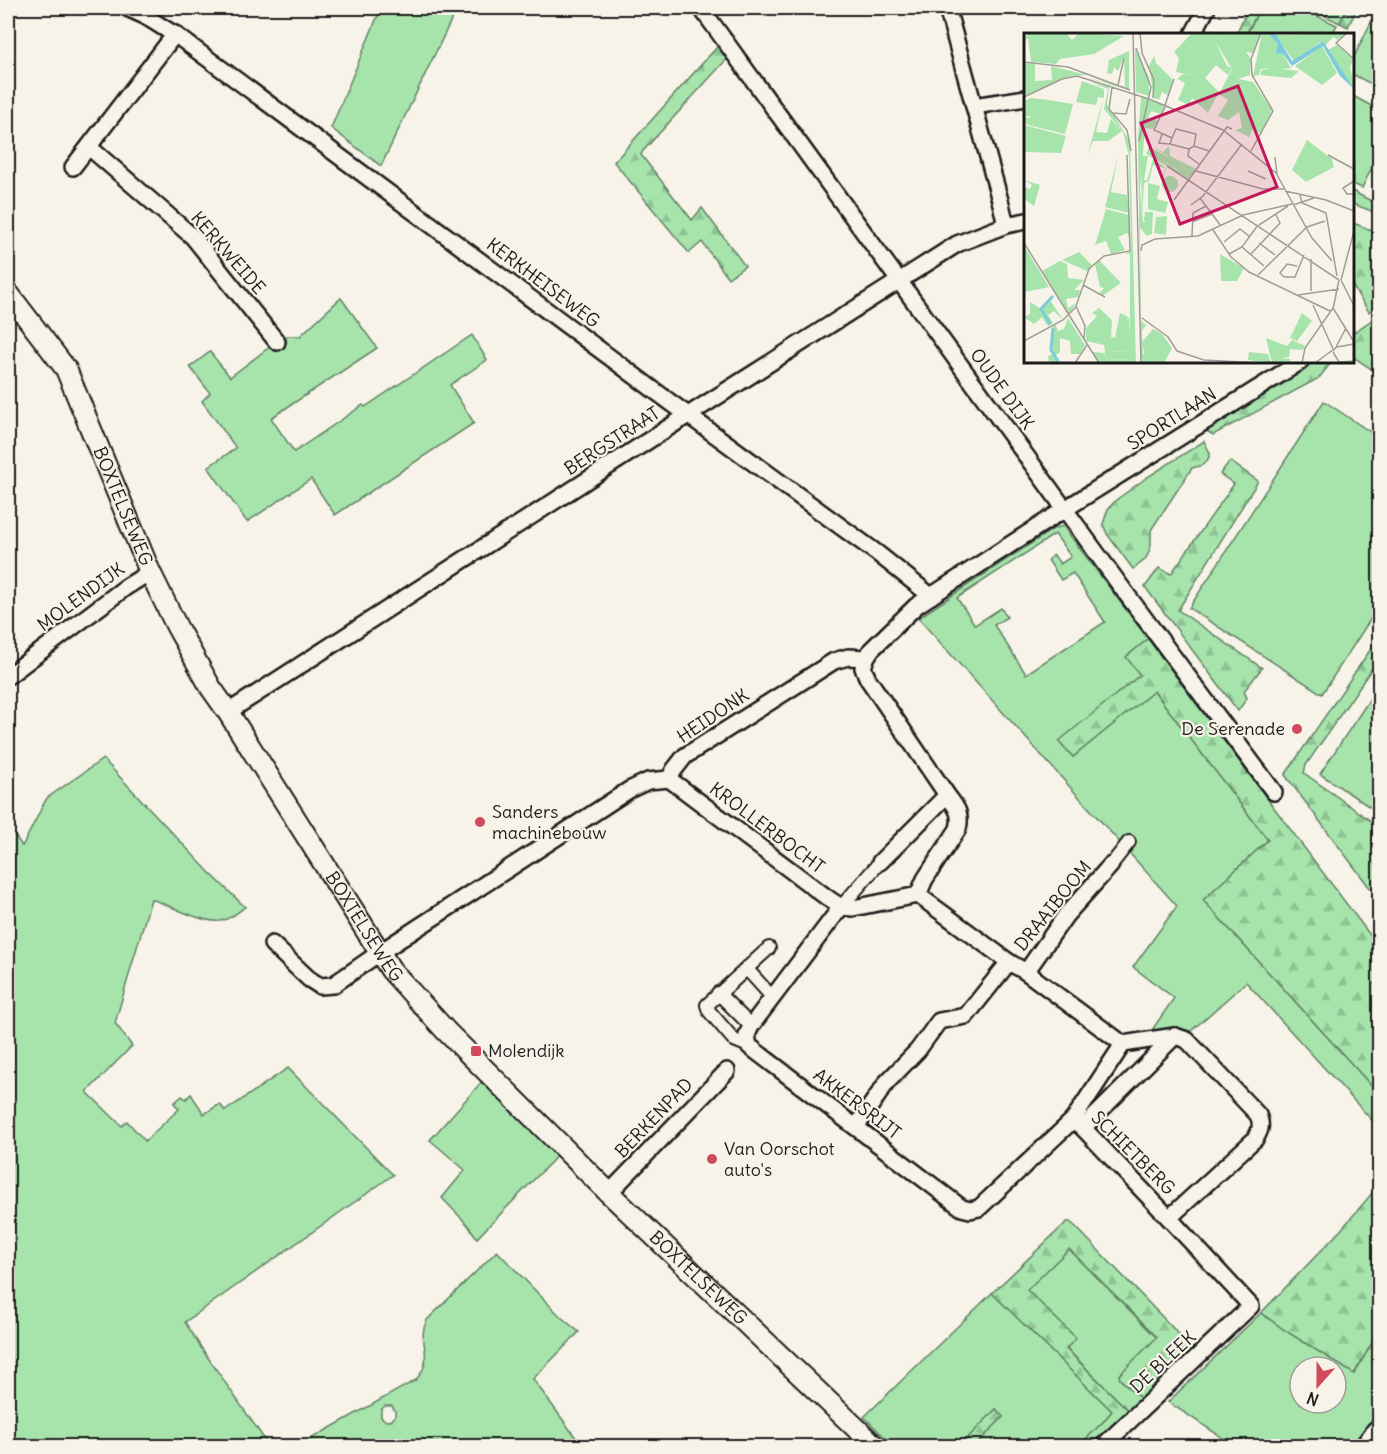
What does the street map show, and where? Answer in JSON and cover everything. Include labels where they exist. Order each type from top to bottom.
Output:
[{"type":"highway","points":[[1371,1446],[1380,1434]]},
{"type":"street","name":"KERKHEISEWEG","points":[[127,8],[175,34],[877,553],[931,596]]},
{"type":"street","name":"OUDE DIJK","points":[[701,8],[1274,792]]},
{"type":"street","points":[[947,8],[1006,225]]},
{"type":"street","points":[[1194,33],[1207,8]]},
{"type":"street","points":[[73,167],[175,34]]},
{"type":"street","points":[[974,106],[1024,98]]},
{"type":"street","name":"KERKWEIDE","points":[[88,147],[193,237],[277,342]]},
{"type":"street","name":"BERGSTRAAT","points":[[228,712],[899,279],[957,244],[1006,225],[1024,221]]},
{"type":"street","name":"BOXTELSEWEG","points":[[8,293],[66,369],[150,572],[211,688],[391,970],[446,1031],[609,1193],[875,1446]]},
{"type":"street","name":"SPORTLAAN","points":[[1065,509],[1298,363]]},
{"type":"street","points":[[918,895],[925,879],[958,829],[961,819],[868,679],[863,668],[866,658],[871,650],[916,606],[1065,509]]},
{"type":"street","name":"MOLENDIJK","points":[[8,676],[126,587],[150,572]]},
{"type":"street","name":"HEIDONK","points":[[669,779],[685,756],[834,661],[848,657],[866,658]]},
{"type":"street","points":[[272,944],[309,979],[320,986],[333,986],[629,790],[648,781],[669,779]]},
{"type":"street","name":"KROLLERBOCHT","points":[[669,779],[841,907]]},
{"type":"street","points":[[749,1046],[747,1035],[751,1026],[841,907],[880,862],[947,795]]},
{"type":"street","points":[[1111,865],[1129,842]]},
{"type":"street","name":"DRAAIBOOM","points":[[1026,972],[1066,915],[1111,865]]},
{"type":"street","points":[[841,907],[853,908],[918,895],[1123,1044],[1175,1036],[1187,1040],[1258,1115],[1261,1122],[1260,1131],[1255,1138],[1170,1218]]},
{"type":"street","points":[[749,1046],[734,1040],[709,1011],[707,1005],[769,948]]},
{"type":"street","points":[[856,1127],[887,1082],[918,1050],[939,1021],[966,1016],[1009,962]]},
{"type":"street","points":[[746,968],[772,997]]},
{"type":"street","points":[[718,993],[751,1026]]},
{"type":"street","points":[[1078,1124],[1175,1036]]},
{"type":"street","name":"SCHIETBERG","points":[[1123,1044],[1078,1124],[1170,1218],[1251,1306]]},
{"type":"street","name":"AKKERSRIJT","points":[[749,1046],[962,1208],[970,1210],[979,1208],[1078,1124]]},
{"type":"street","name":"BERKENPAD","points":[[609,1193],[727,1071]]},
{"type":"street","name":"DE BLEEK","points":[[1102,1446],[1251,1306]]},
{"type":"green space","points":[[381,8],[457,8],[381,166],[331,128]]},
{"type":"green space","points":[[1248,8],[1260,8],[1247,33],[1236,33]]},
{"type":"green space","points":[[1260,8],[1300,8],[1337,25],[1333,33],[1248,33]]},
{"type":"green space","points":[[1308,8],[1353,8],[1340,23]]},
{"type":"green space","points":[[1347,8],[1357,8],[1348,27],[1340,23]]},
{"type":"green space","points":[[1380,8],[1379,88],[1354,75],[1354,57]]},
{"type":"green space","points":[[718,46],[727,59],[641,155],[692,220],[702,208],[745,266],[728,278],[702,242],[689,253],[614,162]]},
{"type":"green space","points":[[1354,97],[1379,110],[1379,153],[1362,188],[1354,184]]},
{"type":"green space","points":[[1354,192],[1379,205],[1379,214],[1354,204]]},
{"type":"green space","points":[[1354,223],[1379,233],[1379,304],[1369,312],[1354,289]]},
{"type":"green space","points":[[341,298],[377,348],[271,418],[294,452],[472,335],[487,360],[450,385],[474,423],[335,515],[311,479],[247,522],[208,467],[236,448],[202,401],[210,393],[190,367],[210,352],[230,377],[284,336],[300,336]]},
{"type":"green space","points":[[1379,315],[1379,374],[1354,357],[1354,332]]},
{"type":"green space","points":[[1306,363],[1330,364],[1319,378],[1213,435],[1200,427]]},
{"type":"green space","points":[[1324,401],[1379,438],[1379,606],[1322,694],[1189,608]]},
{"type":"green space","points":[[1204,441],[1210,453],[1208,460],[1192,468],[1151,530],[1151,545],[1145,560],[1133,569],[1107,534],[1103,524],[1108,509],[1116,500],[1146,478]]},
{"type":"green space","points":[[1229,462],[1258,481],[1178,610],[1262,668],[1244,691],[1247,698],[1238,711],[1145,587],[1159,568],[1171,574],[1234,484],[1220,474]]},
{"type":"green space","points":[[1063,526],[1148,639],[1127,656],[1140,675],[1059,742],[1073,757],[1154,691],[1268,840],[1203,900],[1379,1094],[1379,1128],[1246,982],[1190,1032],[1178,1029],[1152,1030],[1174,998],[1133,967],[1177,906],[918,618],[1053,529]],"holes":[[[1055,534],[1071,557],[1060,564],[1054,555],[1048,560],[1061,580],[1073,573],[1105,622],[1026,674],[994,625],[1007,617],[1001,608],[975,625],[957,598]]]},
{"type":"green space","points":[[1379,637],[1379,658],[1306,765],[1304,773],[1379,827],[1379,900],[1285,775]]},
{"type":"green space","points":[[1148,639],[1379,947],[1379,1094],[1203,900],[1268,840],[1154,691],[1073,757],[1059,741],[1140,675],[1126,657]]},
{"type":"green space","points":[[1379,685],[1379,813],[1320,774]]},
{"type":"green space","points":[[103,759],[245,907],[227,919],[212,921],[151,899],[115,1023],[132,1046],[87,1092],[122,1126],[127,1121],[145,1141],[179,1109],[174,1103],[182,1096],[186,1099],[191,1094],[204,1114],[220,1104],[225,1111],[288,1068],[393,1175],[185,1322],[267,1443],[264,1446],[8,1446],[8,826],[22,846],[47,798]]},
{"type":"green space","points":[[485,1078],[558,1151],[553,1160],[477,1238],[442,1198],[465,1170],[430,1140]]},
{"type":"green space","points":[[1379,1185],[1379,1331],[1354,1374],[1348,1370],[1348,1355],[1324,1355],[1261,1313],[1340,1231]]},
{"type":"green space","points":[[1067,1222],[1075,1226],[1194,1350],[1142,1400],[1120,1379],[1119,1375],[1157,1337],[1069,1249],[1027,1290],[1076,1338],[1066,1349],[1130,1412],[1093,1446],[1081,1444],[1112,1411],[992,1293]]},
{"type":"green space","points":[[1069,1249],[1157,1338],[1119,1375],[1120,1379],[1142,1400],[1130,1412],[1066,1348],[1076,1338],[1026,1290]]},
{"type":"green space","points":[[497,1251],[561,1317],[579,1332],[533,1379],[582,1446],[298,1446],[416,1380],[425,1363],[423,1332],[427,1320]],"holes":[[[385,1406],[392,1406],[395,1416],[392,1420],[386,1421],[381,1417],[381,1410]]]},
{"type":"green space","points":[[992,1293],[1112,1411],[1082,1443],[1084,1446],[975,1446],[1003,1417],[996,1409],[960,1446],[894,1446],[864,1417]]},
{"type":"green space","points":[[1261,1313],[1324,1355],[1288,1355],[1288,1415],[1348,1415],[1348,1370],[1354,1374],[1379,1331],[1379,1427],[1366,1446],[1235,1446],[1168,1402]]},
{"type":"green space","points":[[996,1409],[1003,1417],[975,1446],[960,1446]]},
{"type":"place","name":"De Serenade","points":[[1297,729]]},
{"type":"place","name":"Sanders machinebouw","points":[[480,822]]},
{"type":"place","name":"Molendijk","points":[[476,1051]]},
{"type":"place","name":"Van Oorschot auto's","points":[[712,1159]]}]
